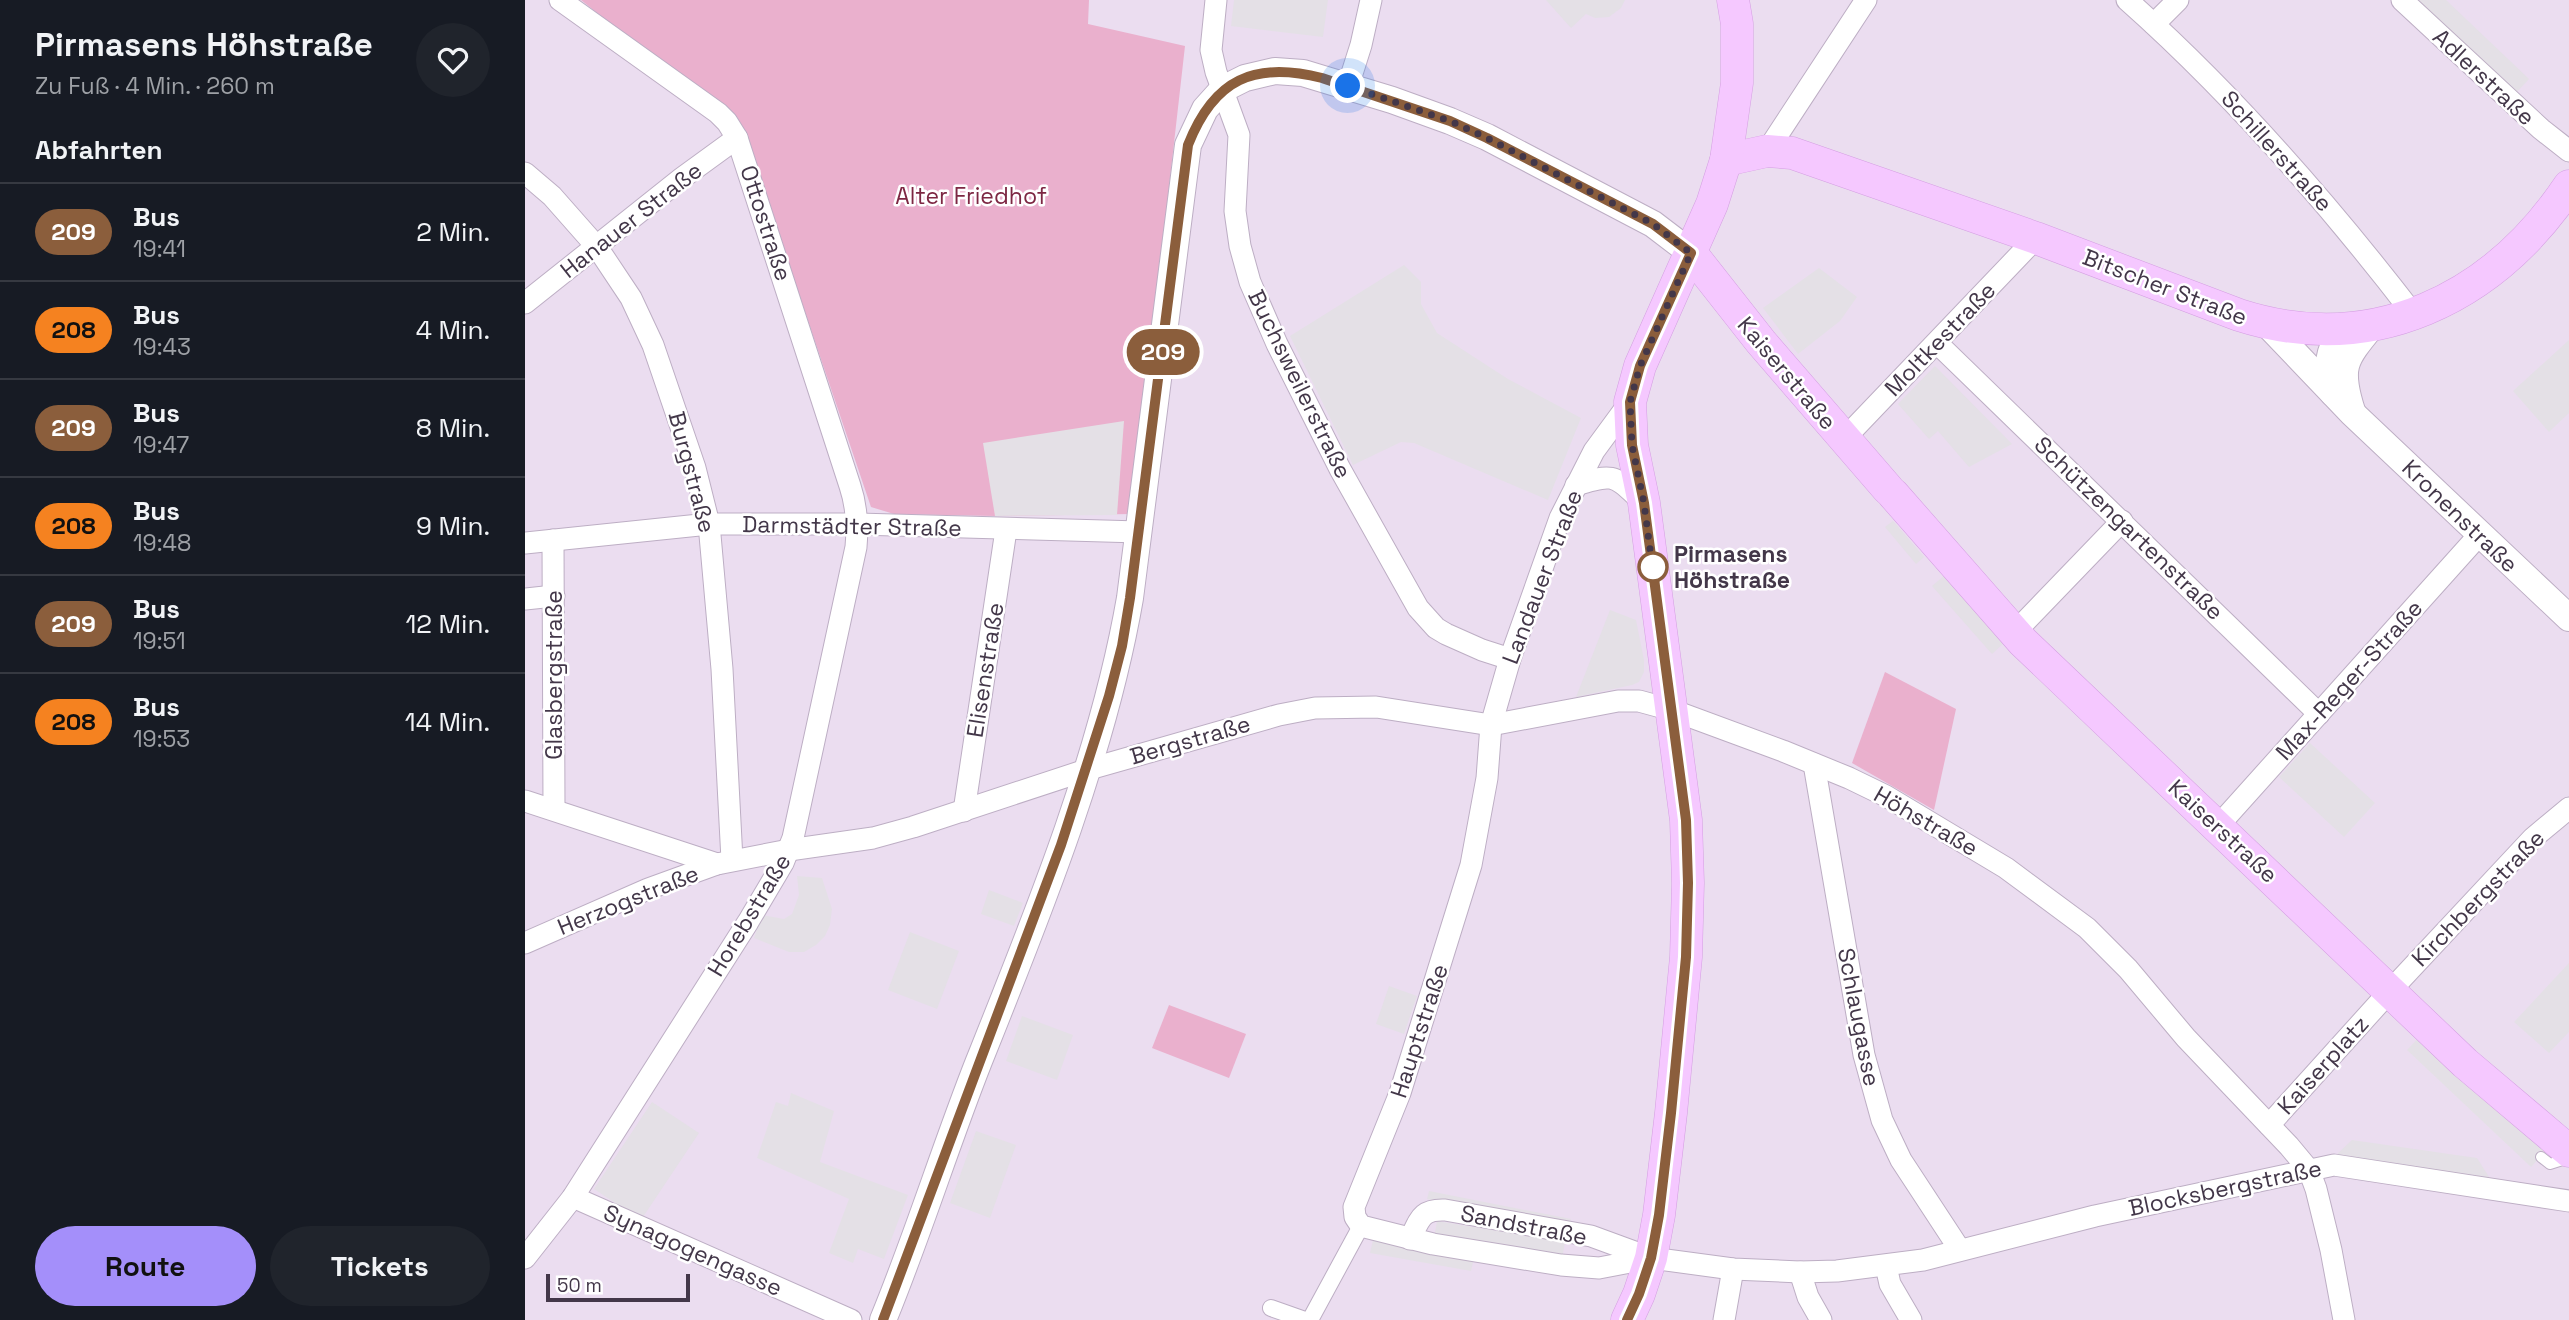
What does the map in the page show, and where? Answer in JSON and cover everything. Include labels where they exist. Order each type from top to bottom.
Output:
[{"type":"main road","name":"Landauer Straße","points":[[1627,1320],[1651,1258],[1659,1215],[1686,957],[1688,908],[1686,820],[1644,503],[1632,445],[1630,402],[1640,366],[1712,204],[1726,160],[1737,83],[1737,24],[1733,0]]},
{"type":"main road","name":"Bitscher Straße","points":[[1726,160],[1767,151],[1792,153],[2036,238],[2267,324],[2309,330],[2357,328],[2414,315],[2434,307],[2514,252],[2533,234],[2569,186]]},
{"type":"main road","name":"Kaiserstraße","points":[[1691,253],[1843,440],[2014,633],[2465,1063],[2555,1154]]},
{"type":"street","name":"Ottostraße","points":[[561,0],[718,113],[727,121],[737,138],[847,473],[856,502],[858,524]]},
{"type":"street","name":"Buchsweilerstraße","points":[[1216,0],[1211,50],[1216,72],[1239,135],[1235,211],[1240,246],[1250,282],[1277,344],[1341,469],[1418,608],[1436,628],[1446,634],[1510,659]]},
{"type":"street","points":[[1348,86],[1371,0]]},
{"type":"street","points":[[1767,151],[1867,0]]},
{"type":"street","name":"Schillerstraße","points":[[2127,0],[2250,118],[2366,253],[2414,315]]},
{"type":"street","points":[[2154,24],[2178,0]]},
{"type":"street","name":"Adlerstraße","points":[[2402,0],[2541,130],[2569,151]]},
{"type":"street","points":[[883,1320],[1061,845],[1122,646],[1188,145],[1205,109],[1223,89],[1245,78],[1275,71],[1303,73],[1348,86],[1450,121],[1487,138],[1653,224],[1691,253]]},
{"type":"street","name":"Hanauer Straße","points":[[525,303],[682,178],[737,138]]},
{"type":"street","name":"Burgstraße","points":[[525,173],[552,196],[597,247],[631,298],[653,345],[695,468],[709,524],[722,669],[725,862]]},
{"type":"street","name":"Moltkestraße","points":[[1843,440],[2036,238]]},
{"type":"street","name":"Kronenstraße","points":[[2267,324],[2352,413],[2569,618]]},
{"type":"street","points":[[2333,393],[2328,357],[2333,343],[2357,328]]},
{"type":"street","points":[[2352,413],[2344,386],[2348,357],[2357,328]]},
{"type":"street","name":"Schützengartenstraße","points":[[1937,343],[2319,714]]},
{"type":"street","name":"Landauer Straße","points":[[1491,725],[1510,659],[1560,518],[1594,450],[1630,402]]},
{"type":"street","points":[[1576,485],[1600,477],[1613,478],[1644,503]]},
{"type":"street","points":[[2014,633],[2122,521]]},
{"type":"street","name":"Darmstädter Straße","points":[[525,543],[709,524],[858,524],[1139,532]]},
{"type":"street","name":"Horebstraße","points":[[525,1258],[573,1197],[748,922],[789,850],[856,547],[858,524]]},
{"type":"street","name":"Elisenstraße","points":[[964,811],[1006,530]]},
{"type":"street","name":"Max-Reger-Straße","points":[[2218,826],[2289,757],[2319,714],[2480,534]]},
{"type":"street","name":"Glasbergstraße","points":[[553,540],[554,809]]},
{"type":"street","points":[[525,599],[554,596]]},
{"type":"street","name":"Höhstraße","points":[[1491,725],[1618,701],[1639,701],[1672,710],[1814,764],[1886,796],[2006,868],[2068,913],[2128,969],[2186,1038],[2269,1125]]},
{"type":"street","name":"Bergstraße","points":[[725,862],[873,838],[1086,770],[1279,715],[1315,708],[1377,707],[1491,725]]},
{"type":"street","name":"Hauptstraße","points":[[1361,1226],[1355,1217],[1354,1207],[1400,1093],[1471,864],[1487,778],[1491,725]]},
{"type":"street","name":"Schlaugasse","points":[[1814,764],[1864,1055],[1882,1120],[1901,1160],[1960,1250]]},
{"type":"street","points":[[525,800],[725,862]]},
{"type":"street","name":"Kirchbergstraße","points":[[2390,991],[2533,838],[2569,808]]},
{"type":"street","name":"Herzogstraße","points":[[525,943],[648,889],[725,862]]},
{"type":"street","name":"Kaiserplatz","points":[[2309,1170],[2269,1125],[2390,991]]},
{"type":"street","name":"Blocksbergstraße","points":[[1886,1266],[1923,1260],[2095,1216],[2334,1164],[2569,1201]]},
{"type":"street","points":[[2309,1170],[2328,1238],[2343,1320]]},
{"type":"street","name":"Synagogengasse","points":[[573,1197],[851,1320]]},
{"type":"street","name":"Sandstraße","points":[[1411,1239],[1423,1214],[1433,1210],[1445,1210],[1591,1236],[1651,1258],[1733,1269],[1800,1272],[1886,1266]]},
{"type":"street","points":[[1271,1308],[1308,1320],[1361,1226]]},
{"type":"street","name":"Sandstraße","points":[[1361,1226],[1411,1239],[1561,1265],[1599,1268],[1651,1258]]},
{"type":"street","points":[[1886,1266],[1890,1284],[1911,1320]]},
{"type":"street","points":[[1724,1320],[1733,1269]]},
{"type":"street","points":[[1800,1272],[1808,1297],[1821,1320]]},
{"type":"lane","points":[[2555,1154],[2550,1164],[2569,1158]]},
{"type":"shaded area","points":[[525,0],[2569,0],[2569,1320],[525,1320]]},
{"type":"shaded area","points":[[1234,0],[1328,0],[1323,37],[1231,26]]},
{"type":"shaded area","points":[[1546,0],[1625,0],[1621,8],[1609,17],[1595,18],[1586,14],[1571,28]]},
{"type":"shaded area","points":[[2414,0],[2446,0],[2529,79],[2514,95]]},
{"type":"shaded area","points":[[1404,265],[1421,282],[1421,304],[1437,333],[1508,379],[1581,418],[1548,500],[1414,443],[1401,442],[1353,465],[1290,336]]},
{"type":"shaded area","points":[[1819,268],[1857,297],[1840,321],[1798,354],[1763,308]]},
{"type":"shaded area","points":[[2569,340],[2569,413],[2549,432],[2513,391]]},
{"type":"shaded area","points":[[1935,366],[2012,444],[1969,467],[1938,431],[1929,439],[1898,404]]},
{"type":"shaded area","points":[[1124,421],[1117,515],[995,516],[983,443]]},
{"type":"shaded area","points":[[1893,521],[1924,557],[1916,564],[1885,527]]},
{"type":"shaded area","points":[[1945,575],[2005,642],[1992,654],[1932,586]]},
{"type":"shaded area","points":[[1610,610],[1636,620],[1644,672],[1639,682],[1632,685],[1576,697]]},
{"type":"shaded area","points":[[2310,743],[2375,803],[2344,837],[2279,777]]},
{"type":"shaded area","points":[[797,876],[822,878],[832,909],[830,925],[825,936],[816,945],[804,952],[789,952],[754,938],[762,915],[784,919],[792,914],[799,895]]},
{"type":"shaded area","points":[[989,890],[1023,903],[1014,926],[981,914]]},
{"type":"shaded area","points":[[910,932],[959,951],[937,1009],[888,990]]},
{"type":"shaded area","points":[[2569,963],[2569,1032],[2549,1053],[2514,1022]]},
{"type":"shaded area","points":[[1389,986],[1417,996],[1404,1034],[1376,1024]]},
{"type":"shaded area","points":[[1022,1016],[1073,1035],[1057,1080],[1006,1061]]},
{"type":"shaded area","points":[[2422,1034],[2546,1151],[2531,1167],[2407,1050]]},
{"type":"shaded area","points":[[791,1093],[834,1111],[820,1162],[908,1195],[884,1259],[858,1249],[853,1263],[829,1253],[849,1199],[757,1158],[776,1102],[788,1106]]},
{"type":"shaded area","points":[[652,1102],[699,1133],[641,1220],[594,1189]]},
{"type":"shaded area","points":[[976,1131],[1016,1145],[990,1218],[950,1203]]},
{"type":"shaded area","points":[[2352,1140],[2477,1158],[2491,1180],[2334,1157]]},
{"type":"shaded area","points":[[1429,1191],[1571,1219],[1569,1227],[1427,1199]]},
{"type":"shaded area","points":[[1437,1221],[1565,1242],[1561,1265],[1433,1244]]},
{"type":"shaded area","points":[[1373,1240],[1474,1258],[1471,1271],[1370,1253]]},
{"type":"green space","name":"Alter Friedhof","points":[[581,0],[1089,0],[1088,24],[1185,46],[1132,514],[894,514],[871,507],[755,164],[729,119]]},
{"type":"green space","points":[[1885,672],[1956,709],[1934,810],[1852,763]]},
{"type":"green space","points":[[1169,1005],[1246,1034],[1229,1078],[1152,1048]]},
{"type":"bus line","name":"209","points":[[883,1320],[1061,845],[1109,696],[1122,646],[1157,398],[1188,145],[1205,109],[1223,89],[1245,78],[1275,71],[1303,73],[1322,78],[1450,121],[1547,167],[1653,224],[1691,253],[1640,366],[1630,402],[1632,445],[1644,503],[1686,820],[1688,883],[1686,957],[1659,1215],[1651,1258],[1627,1320]]},
{"type":"place","name":"Pirmasens Höhstraße","points":[[1653,567]]},
{"type":"route","points":[[1348,86],[1450,121],[1547,167],[1653,224],[1691,253],[1640,366],[1630,402],[1632,445],[1644,503],[1654,580],[1653,567]]}]
